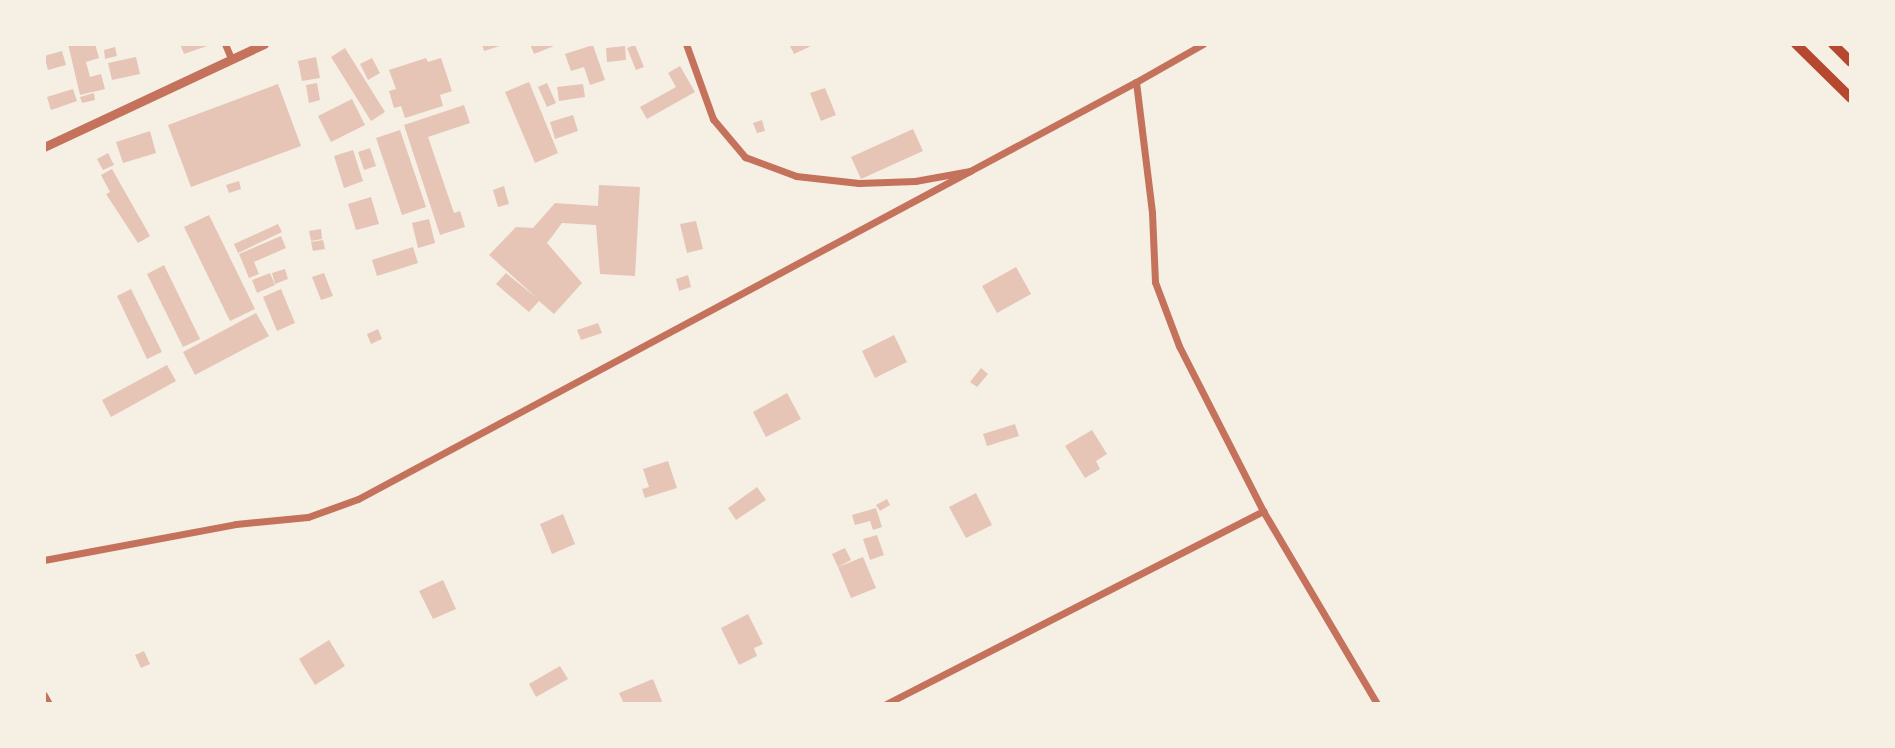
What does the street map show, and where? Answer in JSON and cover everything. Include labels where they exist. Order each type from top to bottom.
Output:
[{"type":"main road","points":[[1796,44],[1851,98]]},
{"type":"main road","points":[[1833,44],[1851,62]]},
{"type":"street","points":[[225,44],[231,58]]},
{"type":"street","points":[[44,147],[264,44]]},
{"type":"street","points":[[686,44],[713,119],[745,157],[796,176],[859,183],[915,181],[970,171]]},
{"type":"street","points":[[44,560],[236,524],[285,522],[358,499],[1203,44]]},
{"type":"street","points":[[1136,82],[1152,214],[1155,282],[1179,346],[1264,511],[1377,704]]},
{"type":"street","points":[[886,704],[1264,511]]},
{"type":"street","points":[[44,695],[50,704]]},
{"type":"building","points":[[68,44],[95,44],[99,58],[86,62],[90,77],[101,74],[105,89],[80,95]]},
{"type":"building","points":[[180,44],[206,44],[207,46],[184,54]]},
{"type":"building","points":[[482,44],[506,44],[484,51]]},
{"type":"building","points":[[530,44],[559,44],[534,54]]},
{"type":"building","points":[[789,44],[809,44],[811,46],[794,54]]},
{"type":"building","points":[[593,45],[605,80],[590,85],[584,67],[571,71],[565,54]]},
{"type":"building","points":[[635,45],[644,67],[636,70],[627,48]]},
{"type":"building","points":[[625,46],[626,60],[607,62],[606,48]]},
{"type":"building","points":[[115,47],[117,56],[105,59],[104,50]]},
{"type":"building","points":[[345,48],[385,112],[371,121],[331,57]]},
{"type":"building","points":[[62,51],[66,65],[48,70],[44,56]]},
{"type":"building","points":[[136,57],[140,74],[112,80],[108,63]]},
{"type":"building","points":[[316,57],[320,78],[302,81],[298,61]]},
{"type":"building","points":[[372,58],[380,73],[368,80],[360,64]]},
{"type":"building","points":[[426,58],[428,62],[441,58],[452,91],[440,95],[443,106],[405,118],[401,106],[394,108],[389,91],[396,89],[389,70]]},
{"type":"building","points":[[680,66],[695,92],[647,119],[640,107],[676,87],[668,73]]},
{"type":"building","points":[[529,82],[558,153],[535,163],[505,92]]},
{"type":"building","points":[[317,83],[320,100],[309,103],[306,85]]},
{"type":"building","points":[[547,83],[556,103],[547,107],[538,87]]},
{"type":"building","points":[[278,84],[301,146],[191,187],[168,125]]},
{"type":"building","points":[[583,84],[585,97],[559,101],[557,87]]},
{"type":"building","points":[[825,88],[836,115],[821,121],[810,93]]},
{"type":"building","points":[[73,89],[77,101],[51,110],[47,97]]},
{"type":"building","points":[[94,93],[95,100],[82,103],[80,97]]},
{"type":"building","points":[[352,99],[365,125],[331,142],[318,116]]},
{"type":"building","points":[[464,105],[470,123],[428,137],[454,213],[460,211],[465,227],[440,235],[404,125]]},
{"type":"building","points":[[573,115],[578,131],[555,139],[550,122]]},
{"type":"building","points":[[762,120],[765,131],[757,133],[753,123]]},
{"type":"building","points":[[913,129],[923,151],[861,179],[851,157]]},
{"type":"building","points":[[400,130],[426,207],[402,215],[376,138]]},
{"type":"building","points":[[150,131],[156,153],[123,163],[116,142]]},
{"type":"building","points":[[370,148],[376,166],[364,170],[358,152]]},
{"type":"building","points":[[353,150],[363,181],[344,188],[334,156]]},
{"type":"building","points":[[108,153],[114,165],[103,170],[97,159]]},
{"type":"building","points":[[112,169],[150,236],[138,243],[106,194],[110,192],[101,175]]},
{"type":"building","points":[[239,181],[241,189],[229,193],[226,185]]},
{"type":"building","points":[[599,185],[640,187],[635,276],[600,274],[596,225],[562,223],[547,243],[582,283],[554,314],[539,301],[529,312],[496,284],[506,273],[538,299],[489,255],[516,227],[533,228],[555,203],[598,206]]},
{"type":"building","points":[[504,186],[509,204],[498,207],[493,190]]},
{"type":"building","points":[[371,197],[379,224],[356,230],[348,204]]},
{"type":"building","points":[[209,215],[255,309],[230,321],[184,227]]},
{"type":"building","points":[[429,219],[435,243],[418,248],[412,223]]},
{"type":"building","points":[[696,221],[703,249],[687,253],[680,224]]},
{"type":"building","points":[[278,224],[282,232],[238,253],[234,244]]},
{"type":"building","points":[[321,229],[322,239],[311,241],[309,231]]},
{"type":"building","points":[[281,236],[286,248],[254,262],[259,274],[249,278],[239,254]]},
{"type":"building","points":[[323,240],[325,249],[313,251],[311,242]]},
{"type":"building","points":[[413,247],[418,263],[377,276],[372,260]]},
{"type":"building","points":[[164,265],[200,339],[183,347],[147,274]]},
{"type":"building","points":[[1016,267],[1031,294],[997,313],[982,286]]},
{"type":"building","points":[[285,269],[288,279],[275,284],[272,273]]},
{"type":"building","points":[[270,273],[275,285],[257,293],[252,280]]},
{"type":"building","points":[[324,273],[333,296],[321,300],[312,277]]},
{"type":"building","points":[[688,275],[691,287],[679,291],[676,279]]},
{"type":"building","points":[[131,289],[162,352],[147,359],[117,296]]},
{"type":"building","points":[[281,289],[295,323],[277,331],[263,297]]},
{"type":"building","points":[[256,313],[269,336],[195,375],[183,352]]},
{"type":"building","points":[[598,323],[602,333],[581,340],[577,330]]},
{"type":"building","points":[[378,329],[382,339],[371,344],[367,334]]},
{"type":"building","points":[[894,335],[907,362],[875,378],[862,351]]},
{"type":"building","points":[[167,365],[176,381],[111,417],[102,400]]},
{"type":"building","points":[[981,368],[988,374],[977,387],[970,382]]},
{"type":"building","points":[[787,393],[801,419],[766,437],[753,412]]},
{"type":"building","points":[[1015,424],[1019,436],[987,446],[983,434]]},
{"type":"building","points":[[1092,430],[1107,454],[1096,461],[1100,469],[1085,478],[1065,446]]},
{"type":"building","points":[[668,461],[677,488],[645,498],[642,489],[649,487],[643,469]]},
{"type":"building","points":[[757,487],[766,500],[736,520],[728,508]]},
{"type":"building","points":[[976,493],[992,525],[966,538],[949,507]]},
{"type":"building","points":[[887,499],[890,505],[880,511],[876,505]]},
{"type":"building","points":[[876,508],[882,527],[873,530],[870,521],[855,525],[852,515]]},
{"type":"building","points":[[563,514],[575,544],[552,554],[540,524]]},
{"type":"building","points":[[877,535],[884,555],[870,560],[863,539]]},
{"type":"building","points":[[845,548],[851,560],[838,567],[832,554]]},
{"type":"building","points":[[863,557],[876,588],[851,598],[838,567]]},
{"type":"building","points":[[443,580],[456,609],[433,619],[419,591]]},
{"type":"building","points":[[748,614],[763,644],[754,648],[757,656],[739,665],[721,628]]},
{"type":"building","points":[[329,640],[345,666],[315,685],[299,659]]},
{"type":"building","points":[[144,651],[150,664],[141,668],[135,655]]},
{"type":"building","points":[[560,666],[568,679],[536,697],[529,684]]},
{"type":"building","points":[[653,679],[663,704],[624,704],[619,693]]}]
